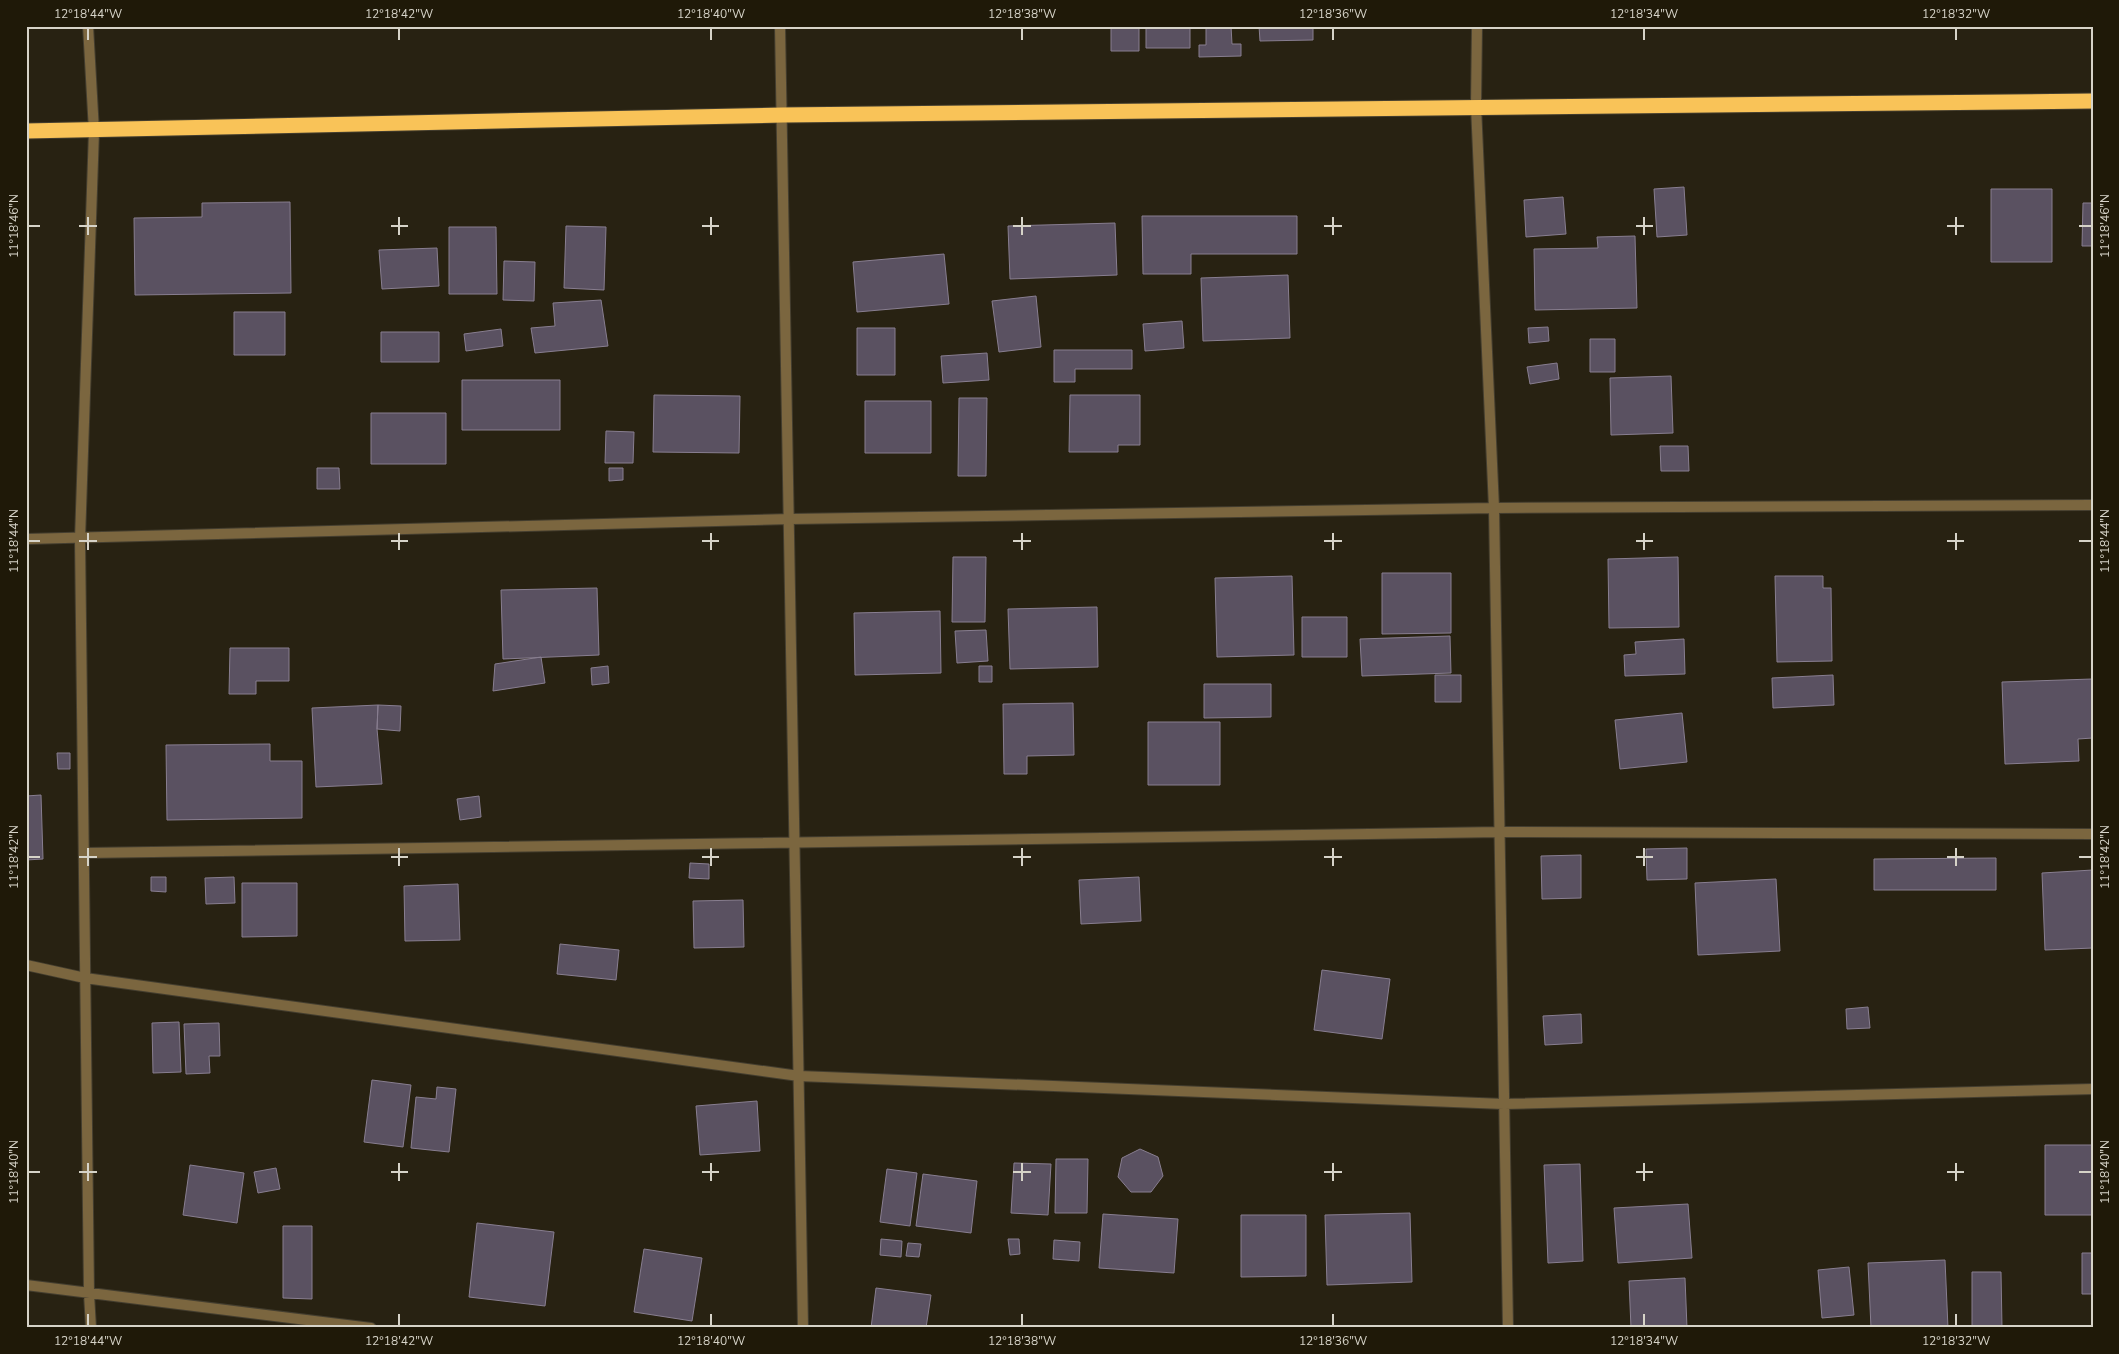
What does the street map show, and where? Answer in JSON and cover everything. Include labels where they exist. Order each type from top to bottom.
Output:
[{"type":"highway","points":[[26,131],[782,115],[1476,106],[2093,101]]},
{"type":"street","points":[[88,26],[94,131],[80,539],[89,1294],[91,1328]]},
{"type":"street","points":[[780,26],[803,1328]]},
{"type":"street","points":[[1477,26],[1476,106],[1494,508],[1508,1328]]},
{"type":"street","points":[[26,539],[790,520],[1494,508],[2093,505]]},
{"type":"street","points":[[84,853],[1500,832],[2093,834]]},
{"type":"street","points":[[26,965],[85,978],[798,1076],[1504,1104],[2093,1089]]},
{"type":"street","points":[[26,1285],[371,1328]]},
{"type":"building","points":[[1111,26],[1139,26],[1139,51],[1111,51]]},
{"type":"building","points":[[1146,26],[1190,26],[1190,48],[1146,48]]},
{"type":"building","points":[[1206,26],[1231,26],[1232,44],[1241,44],[1241,56],[1199,57],[1199,45],[1206,45]]},
{"type":"building","points":[[1259,26],[1313,26],[1313,40],[1260,41]]},
{"type":"building","points":[[1684,187],[1687,235],[1657,237],[1654,189]]},
{"type":"building","points":[[1991,189],[2052,189],[2052,262],[1991,262]]},
{"type":"building","points":[[1563,197],[1566,234],[1526,237],[1524,200]]},
{"type":"building","points":[[290,202],[291,293],[135,295],[134,218],[202,217],[202,203]]},
{"type":"building","points":[[2083,203],[2093,203],[2093,246],[2082,246]]},
{"type":"building","points":[[1142,216],[1297,216],[1297,254],[1191,254],[1191,274],[1143,274]]},
{"type":"building","points":[[1115,223],[1117,275],[1010,279],[1008,226]]},
{"type":"building","points":[[566,226],[606,227],[604,290],[564,288]]},
{"type":"building","points":[[449,227],[496,227],[497,294],[449,294]]},
{"type":"building","points":[[1635,236],[1637,308],[1535,310],[1534,249],[1598,248],[1597,237]]},
{"type":"building","points":[[437,248],[439,286],[382,289],[379,250]]},
{"type":"building","points":[[944,254],[949,304],[857,312],[853,262]]},
{"type":"building","points":[[504,261],[535,262],[534,301],[503,300]]},
{"type":"building","points":[[1288,275],[1290,338],[1203,341],[1201,278]]},
{"type":"building","points":[[1036,296],[1041,347],[999,352],[992,301]]},
{"type":"building","points":[[601,300],[608,346],[535,353],[531,328],[555,326],[553,303]]},
{"type":"building","points":[[234,312],[285,312],[285,355],[234,355]]},
{"type":"building","points":[[1182,321],[1184,348],[1145,351],[1143,324]]},
{"type":"building","points":[[1548,327],[1549,341],[1529,343],[1528,328]]},
{"type":"building","points":[[857,328],[895,328],[895,375],[857,375]]},
{"type":"building","points":[[501,329],[503,346],[466,351],[464,334]]},
{"type":"building","points":[[381,332],[439,332],[439,362],[381,362]]},
{"type":"building","points":[[1590,339],[1615,339],[1615,372],[1590,372]]},
{"type":"building","points":[[1054,350],[1132,350],[1132,369],[1075,369],[1075,382],[1054,382]]},
{"type":"building","points":[[987,353],[989,380],[943,383],[941,356]]},
{"type":"building","points":[[1557,363],[1559,379],[1530,384],[1527,367]]},
{"type":"building","points":[[1671,376],[1673,433],[1611,435],[1610,378]]},
{"type":"building","points":[[462,380],[560,380],[560,430],[462,430]]},
{"type":"building","points":[[654,395],[740,396],[739,453],[653,452]]},
{"type":"building","points":[[1070,395],[1140,395],[1140,445],[1118,445],[1118,452],[1069,452]]},
{"type":"building","points":[[959,398],[987,398],[986,476],[958,476]]},
{"type":"building","points":[[865,401],[931,401],[931,453],[865,453]]},
{"type":"building","points":[[371,413],[446,413],[446,464],[371,464]]},
{"type":"building","points":[[606,431],[634,432],[633,463],[605,463]]},
{"type":"building","points":[[1660,446],[1688,446],[1689,471],[1661,471]]},
{"type":"building","points":[[317,468],[339,468],[340,489],[317,489]]},
{"type":"building","points":[[609,468],[623,468],[623,480],[609,481]]},
{"type":"building","points":[[953,557],[986,557],[985,622],[952,622]]},
{"type":"building","points":[[1678,557],[1679,627],[1609,628],[1608,559]]},
{"type":"building","points":[[1382,573],[1451,573],[1451,633],[1382,634]]},
{"type":"building","points":[[1292,576],[1294,655],[1217,657],[1215,578]]},
{"type":"building","points":[[1775,576],[1823,576],[1823,588],[1831,588],[1832,661],[1777,662]]},
{"type":"building","points":[[597,588],[599,655],[503,659],[501,590]]},
{"type":"building","points":[[1097,607],[1098,667],[1010,669],[1008,609]]},
{"type":"building","points":[[940,611],[941,673],[855,675],[854,613]]},
{"type":"building","points":[[1302,617],[1347,617],[1347,657],[1302,657]]},
{"type":"building","points":[[986,630],[988,661],[957,663],[955,631]]},
{"type":"building","points":[[1450,636],[1451,673],[1362,676],[1360,639]]},
{"type":"building","points":[[1684,639],[1685,674],[1625,676],[1624,655],[1636,654],[1635,642]]},
{"type":"building","points":[[230,648],[289,648],[289,681],[256,681],[256,694],[229,694]]},
{"type":"building","points":[[541,657],[545,683],[493,691],[495,664]]},
{"type":"building","points":[[608,666],[609,683],[592,685],[591,668]]},
{"type":"building","points":[[979,666],[992,666],[992,682],[979,682]]},
{"type":"building","points":[[1435,675],[1461,675],[1461,702],[1435,702]]},
{"type":"building","points":[[1833,675],[1834,705],[1773,708],[1772,678]]},
{"type":"building","points":[[2092,679],[2093,738],[2078,739],[2079,761],[2005,764],[2002,682]]},
{"type":"building","points":[[1204,684],[1271,684],[1271,717],[1204,718]]},
{"type":"building","points":[[1073,703],[1074,755],[1027,756],[1027,774],[1004,774],[1003,704]]},
{"type":"building","points":[[378,705],[377,729],[382,784],[316,787],[312,708]]},
{"type":"building","points":[[378,705],[401,706],[400,731],[377,729]]},
{"type":"building","points":[[1682,713],[1687,762],[1620,769],[1615,720]]},
{"type":"building","points":[[1148,722],[1220,722],[1220,785],[1148,785]]},
{"type":"building","points":[[270,744],[270,761],[302,761],[302,818],[167,820],[166,745]]},
{"type":"building","points":[[57,753],[70,753],[70,769],[58,769]]},
{"type":"building","points":[[41,795],[43,859],[26,860],[26,796]]},
{"type":"building","points":[[479,796],[481,817],[460,820],[457,799]]},
{"type":"building","points":[[1687,848],[1687,879],[1647,880],[1646,849]]},
{"type":"building","points":[[1581,855],[1581,898],[1542,899],[1541,856]]},
{"type":"building","points":[[1996,858],[1996,890],[1874,890],[1874,859]]},
{"type":"building","points":[[690,863],[709,864],[709,879],[689,878]]},
{"type":"building","points":[[2093,870],[2093,948],[2045,950],[2042,873]]},
{"type":"building","points":[[151,877],[166,877],[166,892],[151,891]]},
{"type":"building","points":[[234,877],[235,903],[206,904],[205,878]]},
{"type":"building","points":[[1139,877],[1141,921],[1081,924],[1079,880]]},
{"type":"building","points":[[1776,879],[1780,951],[1698,955],[1695,883]]},
{"type":"building","points":[[242,883],[297,883],[297,936],[242,937]]},
{"type":"building","points":[[458,884],[460,940],[405,941],[404,886]]},
{"type":"building","points":[[743,900],[744,947],[694,948],[693,901]]},
{"type":"building","points":[[560,944],[619,950],[616,980],[557,974]]},
{"type":"building","points":[[1322,970],[1390,979],[1382,1039],[1314,1030]]},
{"type":"building","points":[[1868,1007],[1870,1028],[1847,1029],[1846,1009]]},
{"type":"building","points":[[1581,1014],[1582,1043],[1545,1045],[1543,1016]]},
{"type":"building","points":[[179,1022],[181,1072],[153,1073],[152,1023]]},
{"type":"building","points":[[219,1023],[220,1056],[209,1056],[210,1073],[186,1074],[184,1024]]},
{"type":"building","points":[[372,1080],[411,1085],[403,1147],[364,1142]]},
{"type":"building","points":[[437,1087],[456,1089],[449,1152],[411,1148],[416,1097],[436,1099]]},
{"type":"building","points":[[757,1101],[760,1151],[700,1155],[696,1106]]},
{"type":"building","points":[[2045,1145],[2093,1145],[2093,1215],[2045,1215]]},
{"type":"building","points":[[1140,1149],[1158,1157],[1163,1176],[1151,1192],[1131,1192],[1118,1177],[1122,1158]]},
{"type":"building","points":[[1056,1159],[1088,1159],[1087,1213],[1055,1213]]},
{"type":"building","points":[[1014,1163],[1051,1164],[1048,1215],[1011,1213]]},
{"type":"building","points":[[1580,1164],[1583,1261],[1548,1263],[1544,1165]]},
{"type":"building","points":[[190,1165],[244,1173],[237,1223],[183,1215]]},
{"type":"building","points":[[276,1168],[280,1189],[258,1193],[254,1172]]},
{"type":"building","points":[[887,1169],[917,1173],[910,1226],[880,1222]]},
{"type":"building","points":[[923,1174],[977,1181],[971,1233],[916,1226]]},
{"type":"building","points":[[1688,1204],[1692,1258],[1618,1263],[1614,1208]]},
{"type":"building","points":[[1410,1213],[1412,1282],[1327,1285],[1325,1215]]},
{"type":"building","points":[[1103,1214],[1178,1219],[1174,1273],[1099,1268]]},
{"type":"building","points":[[1241,1215],[1306,1215],[1306,1276],[1241,1277]]},
{"type":"building","points":[[477,1223],[554,1232],[545,1306],[469,1297]]},
{"type":"building","points":[[283,1226],[312,1226],[312,1299],[283,1298]]},
{"type":"building","points":[[881,1239],[902,1241],[901,1257],[880,1255]]},
{"type":"building","points":[[1008,1239],[1019,1239],[1020,1254],[1010,1255]]},
{"type":"building","points":[[1054,1240],[1080,1242],[1079,1261],[1053,1259]]},
{"type":"building","points":[[908,1243],[921,1244],[919,1257],[906,1256]]},
{"type":"building","points":[[644,1249],[702,1258],[692,1321],[634,1312]]},
{"type":"building","points":[[2082,1253],[2093,1253],[2093,1294],[2082,1294]]},
{"type":"building","points":[[1945,1260],[1948,1328],[1871,1328],[1868,1263]]},
{"type":"building","points":[[1849,1267],[1854,1315],[1822,1318],[1818,1270]]},
{"type":"building","points":[[1972,1272],[2001,1272],[2002,1328],[1972,1328]]},
{"type":"building","points":[[1685,1278],[1687,1328],[1631,1328],[1629,1281]]},
{"type":"building","points":[[876,1288],[931,1295],[926,1328],[871,1328]]}]
